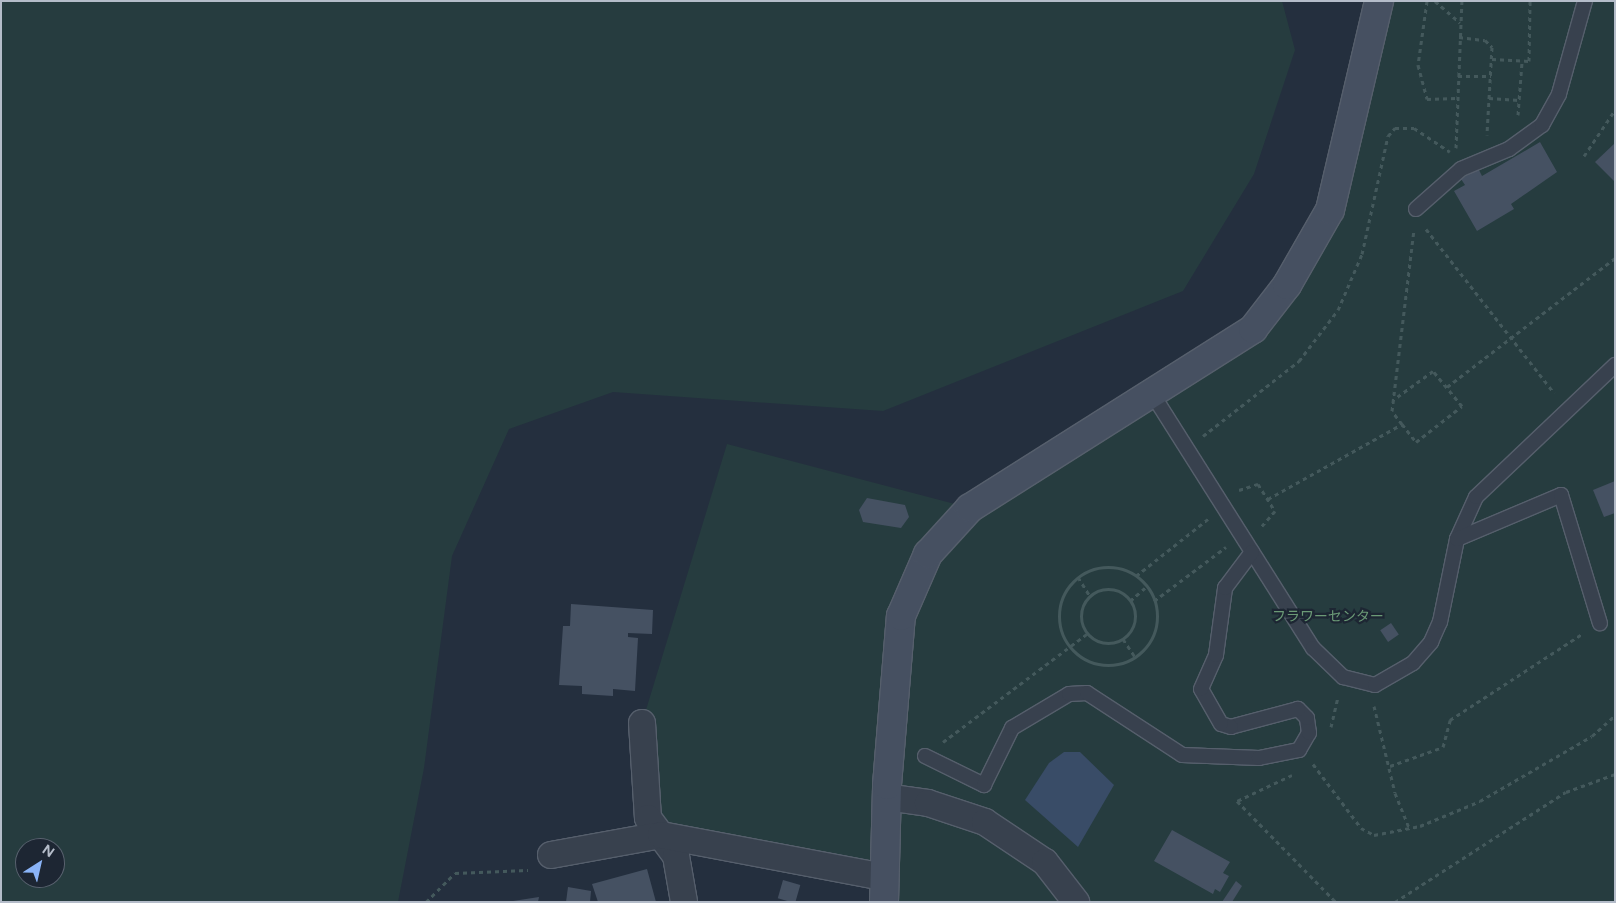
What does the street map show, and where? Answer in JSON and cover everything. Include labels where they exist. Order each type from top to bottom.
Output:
[{"type":"street","points":[[551,855],[661,835],[884,889],[886,797],[902,616],[928,554],[970,508],[1253,329],[1287,286],[1330,210],[1379,1]]},
{"type":"street","points":[[642,723],[648,818],[676,856],[684,902]]},
{"type":"street","points":[[886,797],[928,803],[985,822],[1045,862],[1076,902]]},
{"type":"lane","points":[[1416,212],[1458,165],[1485,158],[1513,147],[1529,138],[1552,108],[1584,1]]},
{"type":"lane","points":[[1151,392],[1313,648],[1342,677],[1376,685],[1413,663],[1431,642],[1440,622],[1457,539],[1488,482],[1615,365]]},
{"type":"lane","points":[[1457,539],[1561,495],[1600,623]]},
{"type":"lane","points":[[925,756],[984,785],[1012,728],[1069,694],[1087,693],[1182,755],[1258,758],[1299,750],[1309,733],[1306,718],[1298,710],[1231,727],[1221,724],[1201,689],[1216,655],[1226,588],[1247,544]]},
{"type":"path","points":[[1427,1],[1418,65],[1426,99],[1457,98]]},
{"type":"path","points":[[1435,1],[1460,23]]},
{"type":"path","points":[[1458,165],[1457,98],[1462,1]]},
{"type":"path","points":[[1492,59],[1529,62],[1530,1]]},
{"type":"path","points":[[1459,37],[1486,40],[1492,47],[1485,158]]},
{"type":"path","points":[[1513,147],[1522,62]]},
{"type":"path","points":[[1458,76],[1491,76]]},
{"type":"path","points":[[1489,98],[1519,100]]},
{"type":"path","points":[[1584,156],[1615,110]]},
{"type":"path","points":[[1187,449],[1299,361],[1338,310],[1362,254],[1388,136],[1395,128],[1414,128],[1436,140],[1458,165]]},
{"type":"path","points":[[1416,212],[1567,409]]},
{"type":"path","points":[[1393,400],[1433,371],[1462,406],[1416,442],[1392,411],[1393,400],[1416,212]]},
{"type":"path","points":[[1447,387],[1615,258]]},
{"type":"path","points":[[1268,499],[1402,424]]},
{"type":"path","points":[[1136,576],[1220,502],[1258,484],[1275,511],[1247,544],[1154,601]]},
{"type":"path","points":[[1107,567],[1136,576],[1146,587],[1154,601],[1155,631],[1135,657],[1119,664],[1099,664],[1069,647],[1059,612],[1064,593],[1078,577],[1107,567]]},
{"type":"path","points":[[1078,577],[1090,596]]},
{"type":"path","points":[[1130,601],[1146,587]]},
{"type":"path","points":[[1112,590],[1130,601],[1135,619],[1123,639],[1103,644],[1086,634],[1080,614],[1090,596],[1112,590]]},
{"type":"path","points":[[1390,766],[1443,747],[1450,720],[1600,623]]},
{"type":"path","points":[[925,756],[1086,634]]},
{"type":"path","points":[[1123,639],[1135,657]]},
{"type":"path","points":[[1328,734],[1342,677]]},
{"type":"path","points":[[1368,684],[1390,766],[1395,793],[1409,827]]},
{"type":"path","points":[[1311,761],[1361,828],[1374,835],[1409,827],[1449,814],[1515,782],[1592,736],[1615,715]]},
{"type":"path","points":[[1308,766],[1317,755]]},
{"type":"path","points":[[1300,770],[1237,801],[1336,902]]},
{"type":"path","points":[[1395,902],[1566,792],[1615,774]]},
{"type":"path","points":[[426,902],[455,873],[530,870],[551,855]]},
{"type":"green space","points":[[1,1],[1282,1],[1295,50],[1254,174],[1183,291],[883,411],[613,392],[509,429],[452,556],[424,768],[398,902],[1,902]]},
{"type":"green space","name":"フラワーセンター","points":[[1379,1],[1615,1],[1615,902],[884,902],[884,877],[661,835],[642,723],[727,444],[970,508],[1253,329],[1330,210]]},
{"type":"water","points":[[1064,752],[1080,752],[1114,785],[1078,847],[1025,800],[1049,763]]},
{"type":"building","points":[[1540,142],[1557,172],[1511,204],[1514,209],[1477,231],[1454,191],[1465,185],[1461,179],[1478,168],[1482,176]]},
{"type":"building","points":[[1615,143],[1615,182],[1595,162]]},
{"type":"building","points":[[1615,481],[1615,513],[1604,517],[1593,490]]},
{"type":"building","points":[[867,498],[905,505],[909,517],[901,528],[863,522],[859,510]]},
{"type":"building","points":[[571,604],[653,610],[652,634],[628,633],[628,637],[638,638],[635,691],[613,689],[613,696],[582,694],[582,686],[559,685],[563,626],[570,626]]},
{"type":"building","points":[[1391,623],[1399,635],[1388,642],[1380,630]]},
{"type":"building","points":[[1172,830],[1230,862],[1223,873],[1229,876],[1220,892],[1215,889],[1213,894],[1154,861]]},
{"type":"building","points":[[647,869],[656,902],[598,902],[592,884]]},
{"type":"building","points":[[783,880],[800,885],[795,902],[778,898]]},
{"type":"building","points":[[1236,881],[1242,886],[1232,902],[1222,902]]},
{"type":"building","points":[[568,887],[591,891],[590,902],[566,902]]},
{"type":"building","points":[[539,897],[538,902],[513,902],[513,901]]}]
